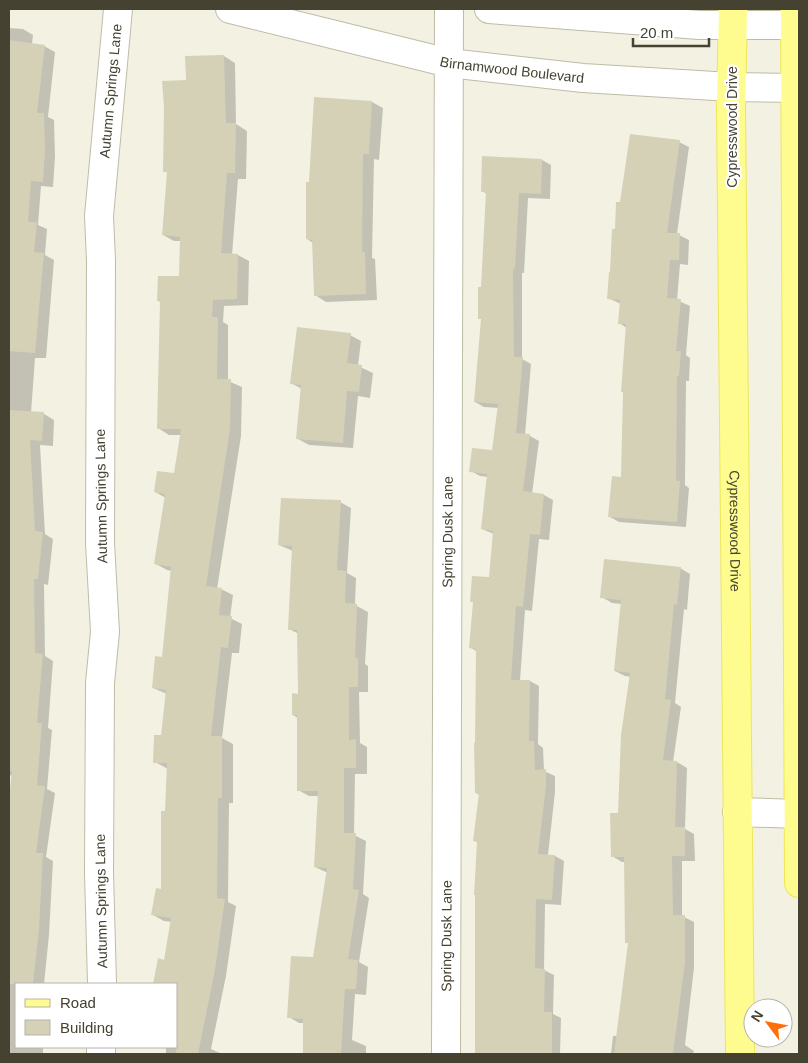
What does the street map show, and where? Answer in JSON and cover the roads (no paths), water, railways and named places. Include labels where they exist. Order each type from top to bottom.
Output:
[{"type":"main road","name":"Cypresswood Drive","points":[[733,18],[731,87],[740,1054]]},
{"type":"main road","points":[[797,20],[799,883]]},
{"type":"street","name":"Autumn Springs Lane","points":[[102,983],[99,873],[100,683],[105,632],[100,543],[101,261],[98,216],[118,9]]},
{"type":"street","name":"Birnamwood Boulevard","points":[[230,9],[449,63],[583,78],[731,87],[797,88]]},
{"type":"street","name":"Spring Dusk Lane","points":[[446,1054],[449,9]]},
{"type":"street","points":[[489,9],[797,20]]},
{"type":"street","points":[[737,812],[799,814]]}]
